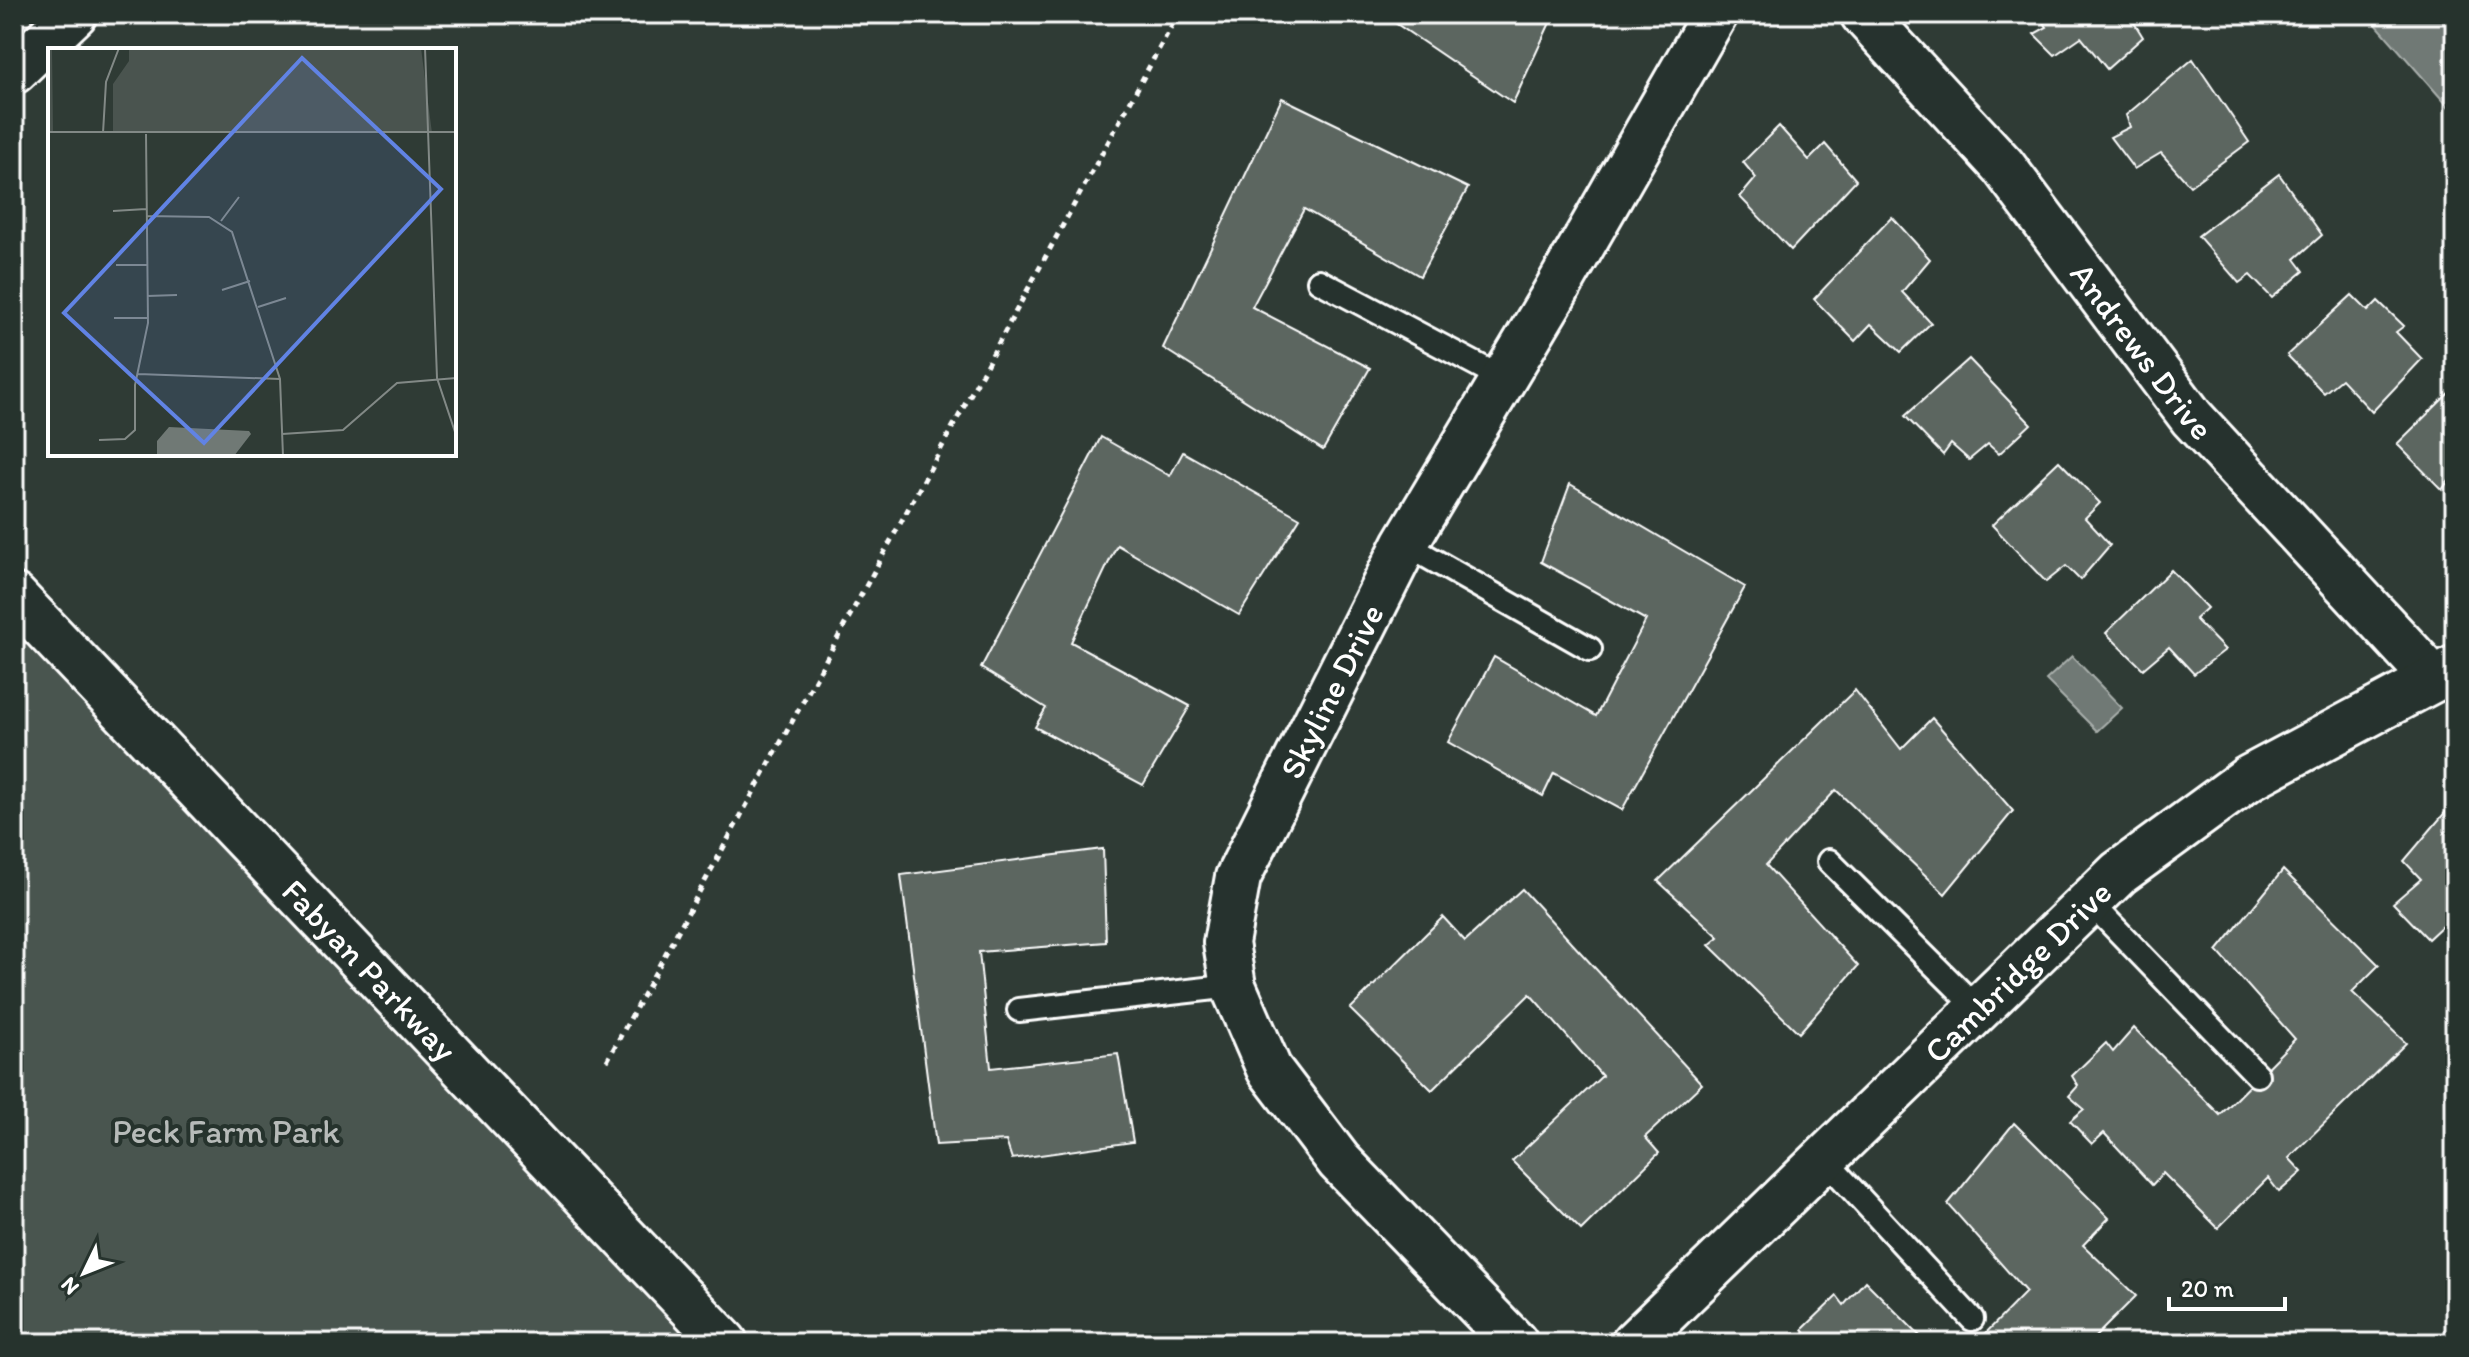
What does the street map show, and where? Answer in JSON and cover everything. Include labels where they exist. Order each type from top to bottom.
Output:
[{"type":"street","points":[[14,71],[74,14]]},
{"type":"street","name":"Skyline Drive","points":[[1515,1343],[1339,1161],[1269,1069],[1233,986],[1226,943],[1238,877],[1405,544],[1715,14]]},
{"type":"street","name":"Andrews Drive","points":[[1863,14],[2003,166],[2192,418],[2444,674]]},
{"type":"street","name":"Fabyan Parkway","points":[[14,596],[725,1343]]},
{"type":"street","name":"Cambridge Drive","points":[[1634,1343],[2119,873],[2249,778],[2444,674]]},
{"type":"lane","points":[[1319,281],[1504,379]]},
{"type":"lane","points":[[1405,544],[1590,649]]},
{"type":"lane","points":[[1829,861],[1978,1009]]},
{"type":"lane","points":[[2090,902],[2257,1075]]},
{"type":"lane","points":[[1019,1010],[1233,986]]},
{"type":"lane","points":[[1824,1159],[1972,1319]]},
{"type":"path","points":[[607,1061],[1178,14]]},
{"type":"green space","name":"Peck Farm Park","points":[[14,598],[715,1343],[14,1343]]},
{"type":"shaded area","points":[[2367,14],[2455,14],[2455,114]]},
{"type":"shaded area","points":[[2072,656],[2122,708],[2097,731],[2046,680]]},
{"type":"building","points":[[1382,14],[1554,14],[1513,103]]},
{"type":"building","points":[[2038,14],[2147,14],[2133,21],[2143,37],[2107,69],[2081,37],[2055,55],[2034,34],[2047,27]]},
{"type":"building","points":[[2193,59],[2249,142],[2190,186],[2161,153],[2134,169],[2110,137],[2130,127],[2126,115]]},
{"type":"building","points":[[1282,98],[1468,188],[1420,276],[1304,209],[1252,307],[1370,368],[1323,450],[1163,348]]},
{"type":"building","points":[[1779,126],[1809,160],[1825,144],[1856,180],[1791,250],[1740,197],[1756,178],[1743,162]]},
{"type":"building","points":[[2279,174],[2322,235],[2295,259],[2304,271],[2272,298],[2250,275],[2239,283],[2198,236]]},
{"type":"building","points":[[1892,217],[1930,259],[1902,292],[1931,323],[1901,352],[1871,324],[1855,341],[1814,299]]},
{"type":"building","points":[[2352,295],[2368,311],[2378,301],[2404,326],[2396,332],[2422,359],[2372,412],[2341,379],[2324,393],[2287,355]]},
{"type":"building","points":[[1969,359],[2031,424],[1999,454],[1988,444],[1969,460],[1951,444],[1943,455],[1905,416]]},
{"type":"building","points":[[2455,387],[2455,481],[2451,477],[2442,490],[2397,444]]},
{"type":"building","points":[[1101,437],[1170,476],[1183,452],[1300,518],[1239,615],[1117,545],[1071,642],[1190,706],[1143,785],[1035,727],[1046,708],[981,668]]},
{"type":"building","points":[[2059,461],[2100,503],[2085,518],[2110,545],[2080,580],[2066,566],[2046,582],[1992,525]]},
{"type":"building","points":[[1570,484],[1745,587],[1622,810],[1554,773],[1543,796],[1448,742],[1494,657],[1596,716],[1646,620],[1541,562]]},
{"type":"building","points":[[2171,570],[2207,608],[2195,619],[2225,650],[2194,674],[2169,647],[2143,669],[2106,633]]},
{"type":"building","points":[[1855,690],[1901,749],[1932,718],[2013,811],[1945,894],[1836,790],[1766,865],[1858,966],[1799,1033],[1709,945],[1719,937],[1658,881]]},
{"type":"building","points":[[2448,809],[2455,816],[2455,942],[2442,926],[2428,939],[2393,903],[2421,879],[2404,861]]},
{"type":"building","points":[[1103,849],[1106,942],[979,952],[991,1068],[1118,1054],[1133,1142],[1012,1159],[1006,1141],[936,1145],[901,875]]},
{"type":"building","points":[[2283,870],[2379,965],[2352,992],[2406,1043],[2289,1158],[2302,1172],[2279,1192],[2268,1178],[2218,1228],[2163,1173],[2152,1185],[2104,1133],[2092,1144],[2070,1121],[2084,1109],[2069,1096],[2078,1086],[2072,1076],[2106,1043],[2113,1052],[2134,1028],[2220,1115],[2295,1039],[2217,951]]},
{"type":"building","points":[[1522,889],[1702,1084],[1645,1137],[1659,1153],[1581,1230],[1512,1161],[1602,1076],[1530,994],[1432,1090],[1350,1009],[1443,917],[1465,941]]},
{"type":"building","points":[[2014,1123],[2109,1218],[2083,1245],[2136,1296],[2089,1343],[1976,1343],[2026,1292],[1948,1204]]},
{"type":"building","points":[[1865,1281],[1927,1343],[1805,1343],[1809,1339],[1803,1329],[1837,1296],[1844,1305]]}]
